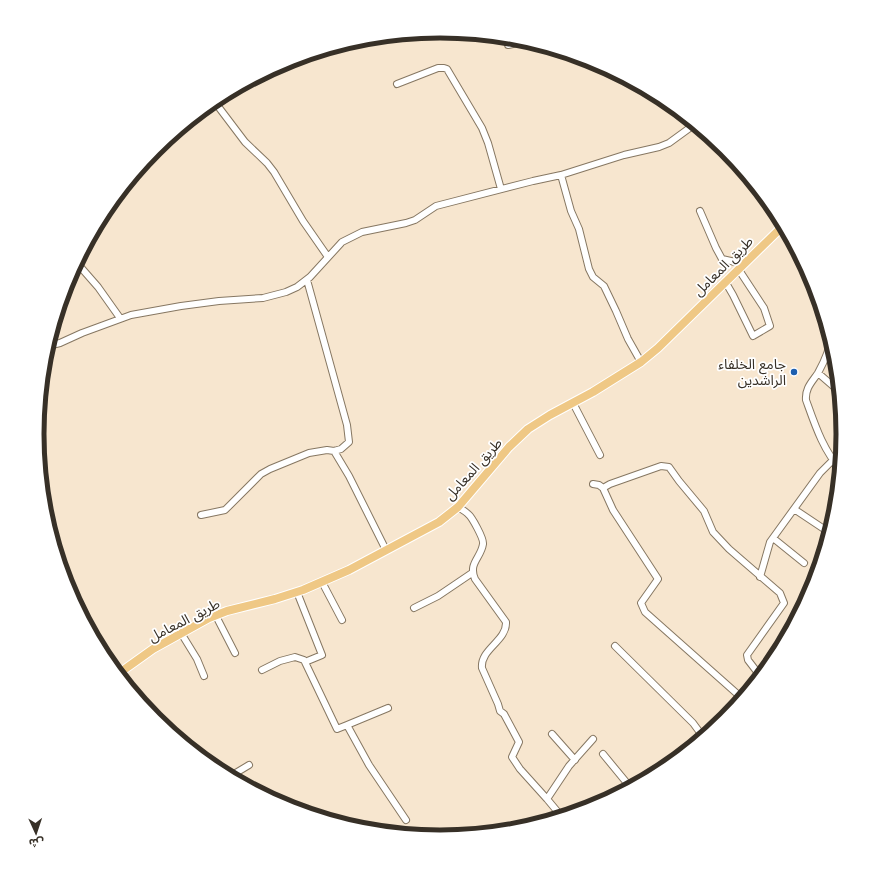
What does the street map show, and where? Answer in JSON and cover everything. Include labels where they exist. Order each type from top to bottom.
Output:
[{"type":"main road","name":"طريق المعامل","points":[[122,671],[153,649],[216,616],[227,611],[297,592],[322,582],[349,570],[439,522],[458,507],[490,468],[523,434],[550,415],[573,403],[641,362],[658,348],[726,283],[780,229]]},
{"type":"street","points":[[397,84],[438,68],[447,69],[482,128],[488,143],[501,189]]},
{"type":"street","points":[[218,106],[245,142],[267,163],[274,172],[303,221],[328,257]]},
{"type":"street","points":[[55,344],[131,315],[219,301],[263,298],[297,288],[307,280],[342,242],[362,232],[415,220],[436,206],[562,175],[624,155],[660,147],[669,144],[691,127]]},
{"type":"street","points":[[562,175],[571,211],[579,228],[589,269],[593,277],[604,286],[628,339],[641,362]]},
{"type":"street","points":[[700,211],[722,258],[742,267],[764,308],[770,326],[753,336],[726,283]]},
{"type":"street","points":[[81,268],[98,287],[120,318]]},
{"type":"street","points":[[201,515],[225,510],[261,474],[270,469],[309,453],[327,450],[334,451],[342,448],[349,442],[346,425],[307,280]]},
{"type":"street","points":[[828,352],[818,373],[805,394],[822,440],[832,461],[836,465]]},
{"type":"street","points":[[818,373],[834,387]]},
{"type":"street","points":[[573,403],[600,454]]},
{"type":"street","points":[[334,451],[349,476],[386,550]]},
{"type":"street","points":[[760,577],[770,542],[820,473],[832,461]]},
{"type":"street","points":[[603,488],[610,484],[661,466],[669,467],[704,511],[713,532],[729,549],[780,594],[784,603],[747,655],[748,660],[758,672]]},
{"type":"street","points":[[594,484],[599,484],[603,488],[613,510],[658,579],[641,603],[645,612],[739,696]]},
{"type":"street","points":[[458,507],[469,514],[483,540],[483,546],[472,568],[472,573],[506,622],[506,627],[503,633],[485,656],[482,662],[482,668],[500,711],[504,714],[520,742],[512,757],[520,769],[559,813]]},
{"type":"street","points":[[794,509],[825,530]]},
{"type":"street","points":[[773,538],[804,563]]},
{"type":"street","points":[[414,608],[438,596],[472,573]]},
{"type":"street","points":[[322,582],[342,620]]},
{"type":"street","points":[[297,592],[322,655],[305,662]]},
{"type":"street","points":[[216,616],[235,653]]},
{"type":"street","points":[[181,633],[197,659],[204,676]]},
{"type":"street","points":[[615,646],[693,723],[701,734]]},
{"type":"street","points":[[262,670],[280,661],[295,657],[304,660],[337,729],[388,708]]},
{"type":"street","points":[[347,725],[369,765],[406,820]]},
{"type":"street","points":[[552,734],[575,760]]},
{"type":"street","points":[[547,798],[575,760],[593,739]]},
{"type":"street","points":[[603,754],[628,784]]},
{"type":"street","points":[[234,773],[249,765]]},
{"type":"place","name":"جامع الخلفاء الراشدين","points":[[794,372]]}]
